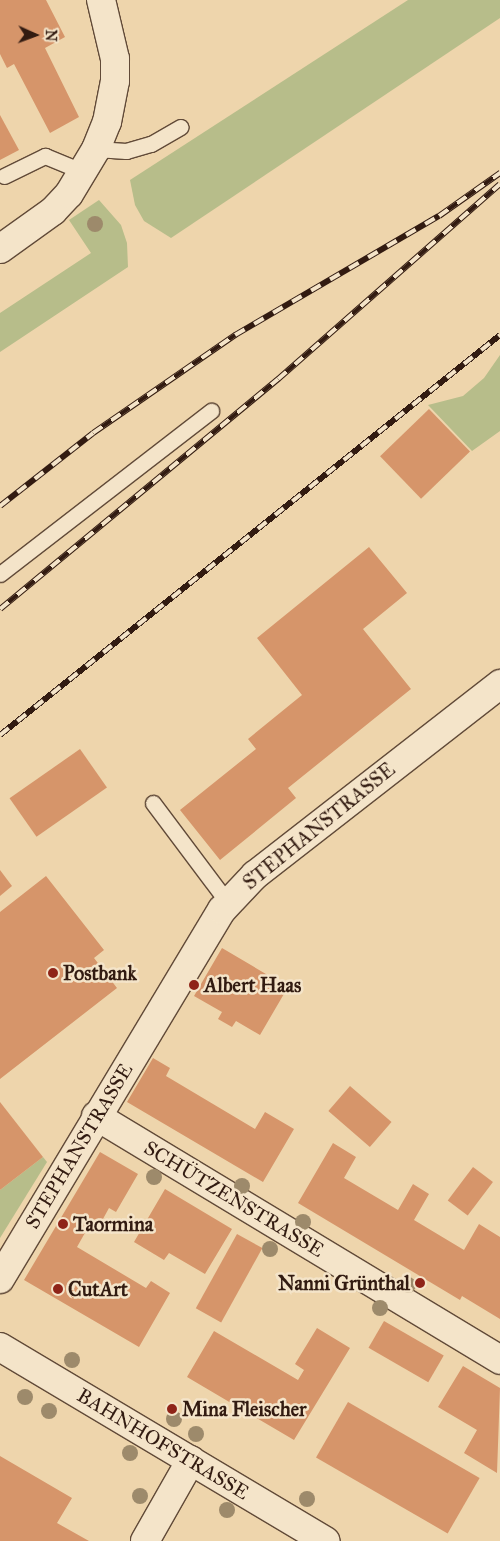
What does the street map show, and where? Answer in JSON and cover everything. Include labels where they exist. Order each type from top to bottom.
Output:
[{"type":"street","points":[[0,249],[53,211],[90,161],[107,122],[115,81],[112,35],[101,0]]},
{"type":"street","name":"STEPHANSTRASSE","points":[[0,1279],[96,1116],[228,903],[255,875],[500,684]]},
{"type":"street","name":"SCHÜTZENSTRASSE","points":[[96,1116],[500,1360]]},
{"type":"street","name":"BAHNHOFSTRASSE","points":[[0,1347],[326,1541]]},
{"type":"street","points":[[146,1541],[191,1460]]},
{"type":"lane","points":[[4,176],[45,156],[90,161],[126,151],[151,144],[180,127]]},
{"type":"lane","points":[[0,574],[211,411]]},
{"type":"lane","points":[[153,804],[228,903]]},
{"type":"green space","points":[[408,0],[500,0],[500,18],[171,238],[144,221],[135,205],[130,180]]},
{"type":"green space","points":[[99,200],[121,225],[127,243],[128,267],[0,352],[0,313],[91,253],[69,220]]},
{"type":"green space","points":[[500,355],[500,431],[472,451],[428,405],[463,396],[484,378]]},
{"type":"green space","points":[[43,1157],[47,1162],[0,1238],[0,1190]]},
{"type":"building","points":[[0,0],[46,0],[65,37],[45,48],[79,117],[50,133],[14,64],[7,68],[0,54]]},
{"type":"building","points":[[0,115],[19,150],[0,160]]},
{"type":"building","points":[[429,409],[470,451],[421,499],[380,456]]},
{"type":"building","points":[[369,547],[407,593],[363,629],[411,689],[288,788],[296,798],[220,860],[180,810],[256,749],[248,739],[302,695],[257,638]]},
{"type":"building","points":[[80,749],[107,788],[37,837],[10,798]]},
{"type":"building","points":[[0,870],[12,886],[0,896]]},
{"type":"building","name":"Postbank","points":[[46,876],[104,950],[94,958],[117,988],[0,1079],[0,912]]},
{"type":"building","points":[[222,948],[288,987],[260,1035],[236,1021],[232,1027],[218,1019],[222,1012],[194,996]]},
{"type":"building","points":[[153,1058],[170,1068],[166,1076],[255,1129],[265,1112],[294,1129],[263,1182],[127,1102]]},
{"type":"building","points":[[350,1086],[392,1122],[370,1147],[328,1111]]},
{"type":"building","points":[[0,1102],[43,1157],[0,1190]]},
{"type":"building","points":[[333,1143],[356,1157],[344,1178],[398,1210],[413,1184],[429,1194],[414,1220],[464,1250],[479,1224],[500,1237],[500,1319],[462,1296],[460,1300],[298,1203]]},
{"type":"building","points":[[100,1152],[138,1174],[116,1212],[109,1208],[98,1228],[90,1224],[77,1247],[146,1288],[151,1281],[170,1293],[139,1347],[24,1280]]},
{"type":"building","points":[[473,1167],[493,1182],[468,1216],[448,1201]]},
{"type":"building","points":[[165,1189],[232,1229],[205,1274],[169,1253],[164,1260],[134,1242]]},
{"type":"building","points":[[237,1234],[262,1248],[221,1322],[196,1308]]},
{"type":"building","points":[[384,1321],[444,1356],[428,1382],[368,1348]]},
{"type":"building","points":[[317,1328],[350,1348],[294,1440],[187,1377],[214,1331],[298,1380],[304,1370],[295,1364]]},
{"type":"building","points":[[463,1366],[500,1388],[497,1473],[464,1453],[477,1430],[438,1407]]},
{"type":"building","points":[[348,1402],[480,1478],[448,1533],[316,1457]]},
{"type":"building","points":[[0,1456],[72,1498],[57,1523],[89,1541],[0,1541]]},
{"type":"railway","points":[[0,506],[93,433],[235,335],[439,216],[500,173]]},
{"type":"railway","points":[[0,609],[278,379],[500,184]]},
{"type":"railway","points":[[0,735],[500,335]]},
{"type":"place","name":"Postbank","points":[[53,973]]},
{"type":"place","name":"Albert Haas","points":[[194,985]]},
{"type":"place","name":"Taormina","points":[[63,1224]]},
{"type":"place","name":"Nanni Grünthal","points":[[420,1283]]},
{"type":"place","name":"CutArt","points":[[58,1289]]},
{"type":"place","name":"Mina Fleischer","points":[[172,1409]]}]
